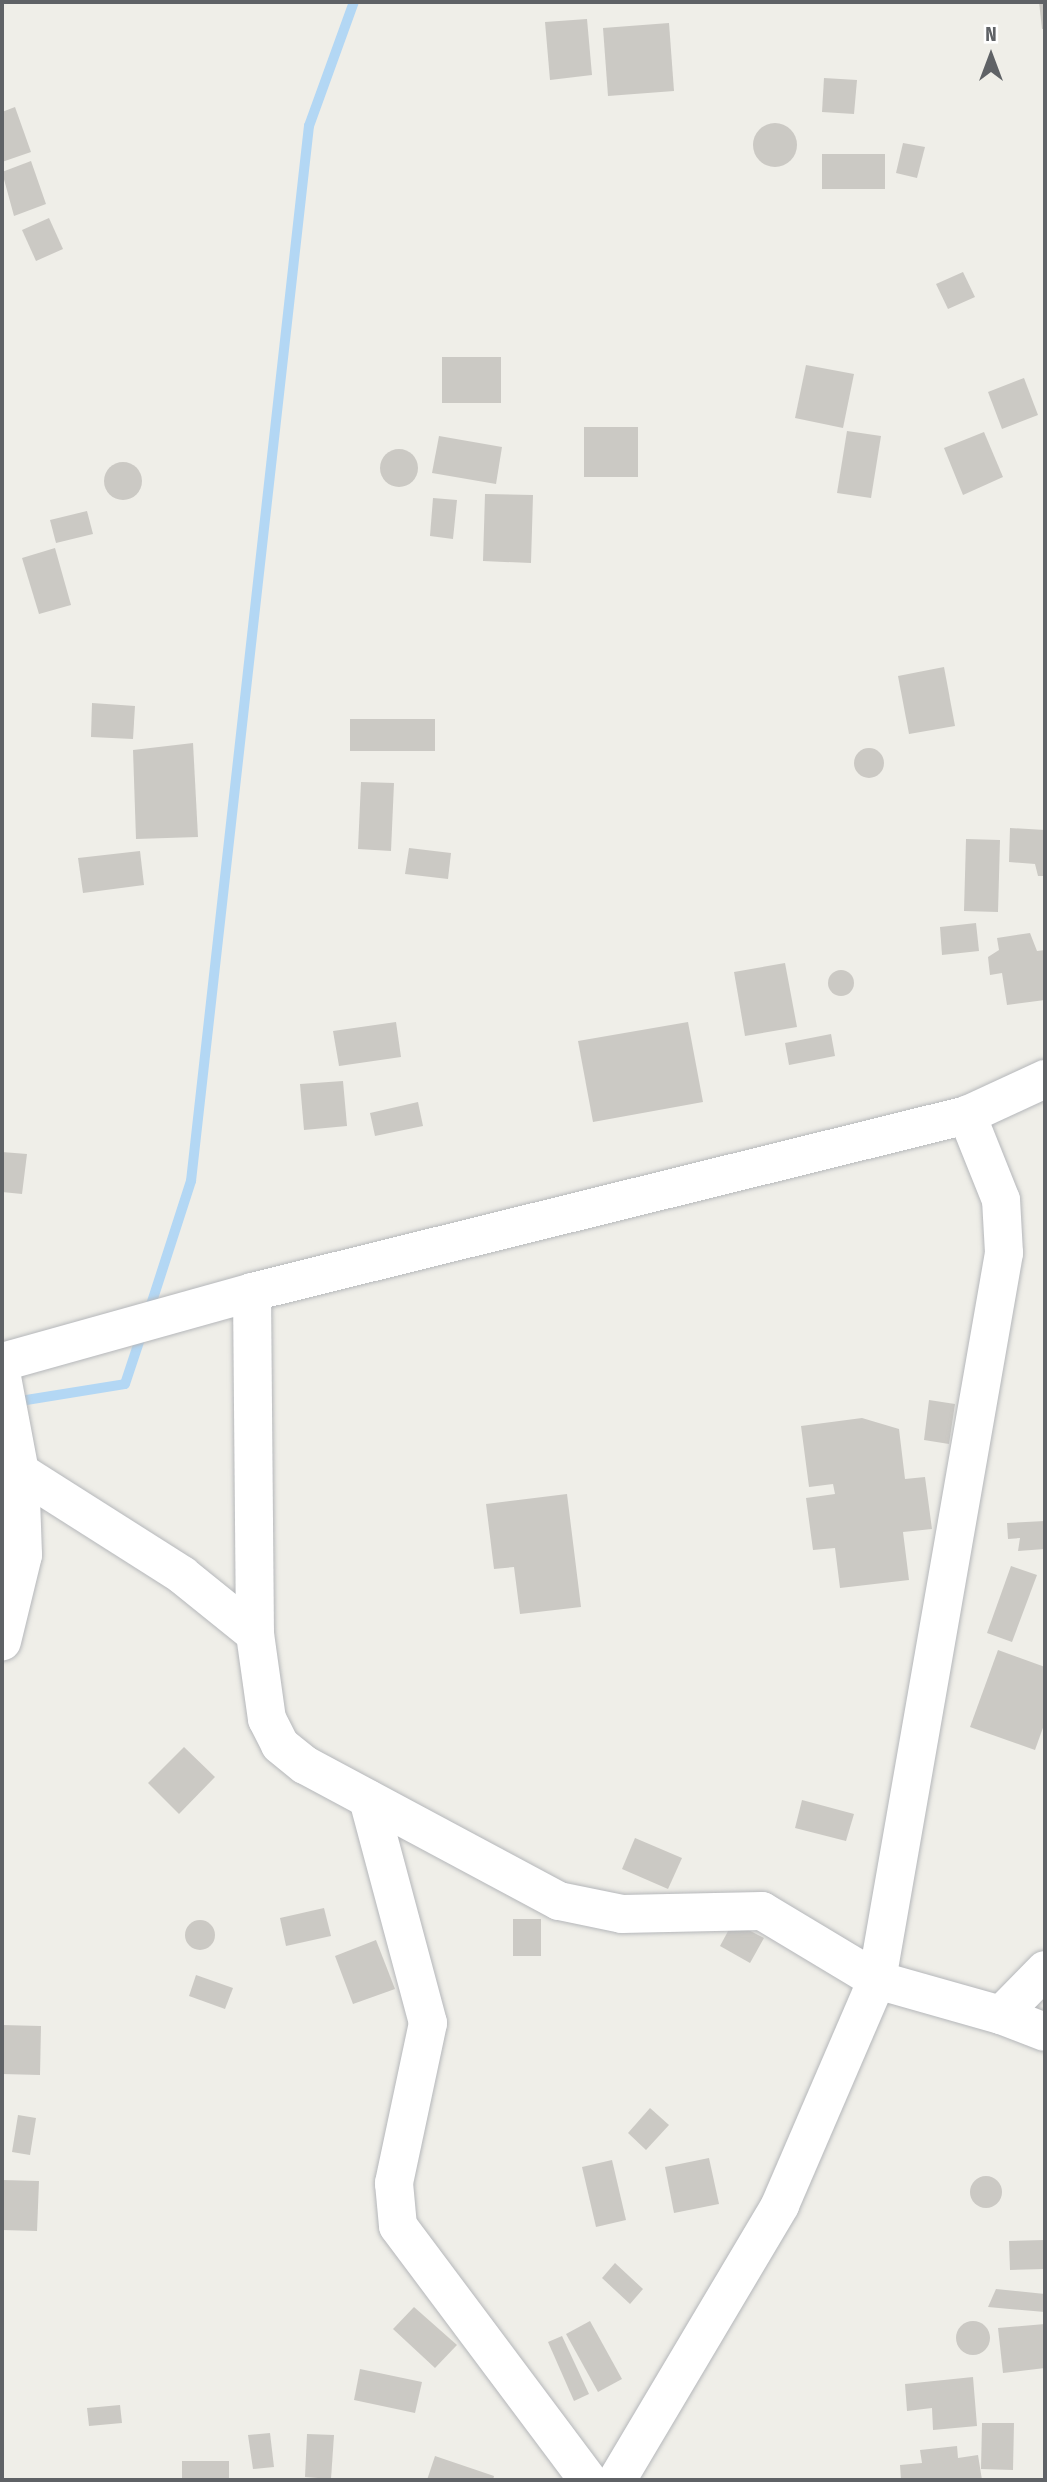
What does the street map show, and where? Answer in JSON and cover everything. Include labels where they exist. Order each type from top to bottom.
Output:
[{"type":"street","points":[[2,1362],[252,1292],[967,1115],[1037,1089]]},
{"type":"street","points":[[617,2480],[780,2205],[877,1980],[1004,1253],[1001,1200],[967,1115]]},
{"type":"street","points":[[252,1292],[255,1634],[267,1719],[280,1745],[368,1800],[559,1901],[622,1914],[762,1911],[877,1980],[1001,2015],[1045,2032]]},
{"type":"street","points":[[2,1377],[20,1472],[23,1555],[2,1641]]},
{"type":"street","points":[[20,1472],[182,1575],[255,1634]]},
{"type":"street","points":[[368,1800],[428,2023],[394,2183],[395,2217],[588,2480]]},
{"type":"street","points":[[1001,2015],[1045,1970]]},
{"type":"building","points":[[1039,2],[1045,2],[1045,29],[1042,29]]},
{"type":"building","points":[[587,19],[592,75],[550,80],[545,22]]},
{"type":"building","points":[[669,23],[674,91],[608,96],[603,28]]},
{"type":"building","points":[[824,78],[857,80],[854,114],[822,112]]},
{"type":"building","points":[[15,107],[31,152],[2,162],[2,112]]},
{"type":"building","points":[[775,123],[791,129],[797,145],[791,161],[775,167],[759,161],[753,145],[759,129]]},
{"type":"building","points":[[903,143],[925,147],[917,178],[896,173]]},
{"type":"building","points":[[822,154],[885,154],[885,189],[822,189]]},
{"type":"building","points":[[31,161],[46,204],[14,216],[2,172]]},
{"type":"building","points":[[49,218],[63,249],[36,261],[22,230]]},
{"type":"building","points":[[963,272],[975,297],[948,309],[936,284]]},
{"type":"building","points":[[442,357],[501,357],[501,403],[442,403]]},
{"type":"building","points":[[806,365],[854,374],[843,428],[795,418]]},
{"type":"building","points":[[1024,378],[1038,415],[1002,429],[988,392]]},
{"type":"building","points":[[584,427],[638,427],[638,477],[584,477]]},
{"type":"building","points":[[847,431],[881,436],[871,498],[837,493]]},
{"type":"building","points":[[984,432],[1003,477],[963,495],[944,448]]},
{"type":"building","points":[[439,436],[502,447],[496,484],[432,473]]},
{"type":"building","points":[[399,449],[413,454],[418,468],[413,482],[399,487],[385,482],[380,468],[385,454]]},
{"type":"building","points":[[123,462],[136,468],[142,481],[136,494],[123,500],[110,494],[104,481],[110,468]]},
{"type":"building","points":[[485,494],[533,495],[531,563],[483,561]]},
{"type":"building","points":[[433,498],[457,500],[453,539],[430,536]]},
{"type":"building","points":[[87,511],[93,534],[56,543],[50,520]]},
{"type":"building","points":[[55,548],[71,605],[39,614],[22,558]]},
{"type":"building","points":[[944,667],[955,726],[909,734],[898,676]]},
{"type":"building","points":[[92,703],[135,706],[133,739],[91,737]]},
{"type":"building","points":[[350,719],[435,719],[435,751],[350,751]]},
{"type":"building","points":[[193,743],[198,837],[136,839],[133,750]]},
{"type":"building","points":[[869,748],[880,752],[884,763],[880,774],[869,778],[858,774],[854,763],[858,752]]},
{"type":"building","points":[[361,782],[394,783],[391,851],[358,849]]},
{"type":"building","points":[[1010,828],[1045,830],[1045,876],[1038,876],[1035,864],[1009,862]]},
{"type":"building","points":[[966,839],[1000,840],[998,912],[964,911]]},
{"type":"building","points":[[409,848],[451,853],[448,879],[405,874]]},
{"type":"building","points":[[140,851],[144,885],[83,893],[78,858]]},
{"type":"building","points":[[976,923],[979,951],[942,955],[940,927]]},
{"type":"building","points":[[1030,933],[1037,951],[1045,950],[1045,1000],[1007,1005],[1002,973],[990,975],[988,957],[999,950],[997,938]]},
{"type":"building","points":[[785,963],[797,1027],[745,1036],[734,972]]},
{"type":"building","points":[[841,970],[850,974],[854,983],[850,992],[841,996],[832,992],[828,983],[832,974]]},
{"type":"building","points":[[396,1022],[401,1057],[339,1066],[333,1031]]},
{"type":"building","points":[[688,1022],[703,1102],[593,1122],[578,1041]]},
{"type":"building","points":[[831,1034],[835,1056],[789,1065],[785,1043]]},
{"type":"building","points":[[343,1081],[347,1126],[304,1130],[300,1084]]},
{"type":"building","points":[[418,1102],[423,1126],[375,1136],[370,1113]]},
{"type":"building","points":[[2,1152],[27,1154],[22,1194],[2,1192]]},
{"type":"building","points":[[929,1400],[955,1404],[949,1444],[924,1440]]},
{"type":"building","points":[[862,1418],[899,1429],[905,1479],[925,1477],[932,1529],[903,1532],[909,1580],[840,1588],[835,1548],[813,1550],[806,1498],[835,1494],[833,1484],[809,1487],[801,1426]]},
{"type":"building","points":[[567,1494],[581,1607],[520,1614],[514,1567],[494,1569],[486,1504]]},
{"type":"building","points":[[1045,1521],[1045,1549],[1018,1551],[1020,1538],[1008,1539],[1007,1523]]},
{"type":"building","points":[[1011,1566],[1037,1575],[1012,1642],[987,1633]]},
{"type":"building","points":[[998,1650],[1045,1667],[1045,1722],[1035,1750],[970,1727]]},
{"type":"building","points":[[184,1747],[215,1777],[179,1814],[148,1783]]},
{"type":"building","points":[[802,1800],[854,1814],[846,1841],[795,1828]]},
{"type":"building","points":[[635,1838],[682,1858],[668,1889],[622,1869]]},
{"type":"building","points":[[324,1908],[331,1936],[286,1946],[280,1918]]},
{"type":"building","points":[[513,1919],[541,1919],[541,1956],[513,1956]]},
{"type":"building","points":[[200,1920],[211,1924],[215,1935],[211,1946],[200,1950],[189,1946],[185,1935],[189,1924]]},
{"type":"building","points":[[733,1922],[764,1938],[750,1963],[720,1946]]},
{"type":"building","points":[[376,1940],[395,1989],[353,2004],[335,1956]]},
{"type":"building","points":[[196,1975],[233,1988],[225,2009],[189,1996]]},
{"type":"building","points":[[2,2025],[41,2026],[40,2075],[2,2074]]},
{"type":"building","points":[[650,2108],[669,2125],[646,2150],[628,2133]]},
{"type":"building","points":[[18,2115],[36,2118],[30,2155],[12,2152]]},
{"type":"building","points":[[709,2158],[719,2204],[674,2213],[665,2167]]},
{"type":"building","points":[[612,2160],[626,2220],[596,2227],[582,2167]]},
{"type":"building","points":[[986,2176],[997,2181],[1002,2192],[997,2203],[986,2208],[975,2203],[970,2192],[975,2181]]},
{"type":"building","points":[[2,2180],[39,2181],[37,2231],[2,2230]]},
{"type":"building","points":[[1045,2240],[1045,2269],[1010,2270],[1009,2241]]},
{"type":"building","points":[[615,2263],[643,2289],[630,2304],[602,2278]]},
{"type":"building","points":[[996,2289],[1045,2294],[1045,2312],[988,2307]]},
{"type":"building","points":[[414,2307],[457,2345],[435,2368],[393,2329]]},
{"type":"building","points":[[590,2321],[622,2379],[598,2392],[566,2334]]},
{"type":"building","points":[[973,2321],[985,2326],[990,2338],[985,2350],[973,2355],[961,2350],[956,2338],[961,2326]]},
{"type":"building","points":[[1045,2324],[1045,2368],[1003,2373],[998,2328]]},
{"type":"building","points":[[562,2336],[589,2394],[574,2401],[548,2342]]},
{"type":"building","points":[[360,2369],[422,2382],[415,2413],[354,2400]]},
{"type":"building","points":[[973,2377],[977,2426],[933,2430],[932,2408],[907,2411],[905,2384]]},
{"type":"building","points":[[120,2405],[122,2423],[89,2426],[87,2408]]},
{"type":"building","points":[[982,2423],[1014,2423],[1013,2470],[981,2469]]},
{"type":"building","points":[[270,2433],[274,2467],[253,2469],[248,2435]]},
{"type":"building","points":[[307,2434],[334,2435],[331,2479],[305,2477]]},
{"type":"building","points":[[957,2446],[958,2458],[978,2455],[982,2480],[901,2480],[900,2465],[922,2463],[920,2450]]},
{"type":"building","points":[[435,2456],[494,2476],[493,2480],[427,2480]]},
{"type":"building","points":[[182,2461],[229,2461],[229,2480],[182,2480]]},
{"type":"waterway","points":[[149,1311],[191,1181],[309,126],[354,2]]},
{"type":"waterway","points":[[14,1402],[125,1384],[143,1330]]}]
